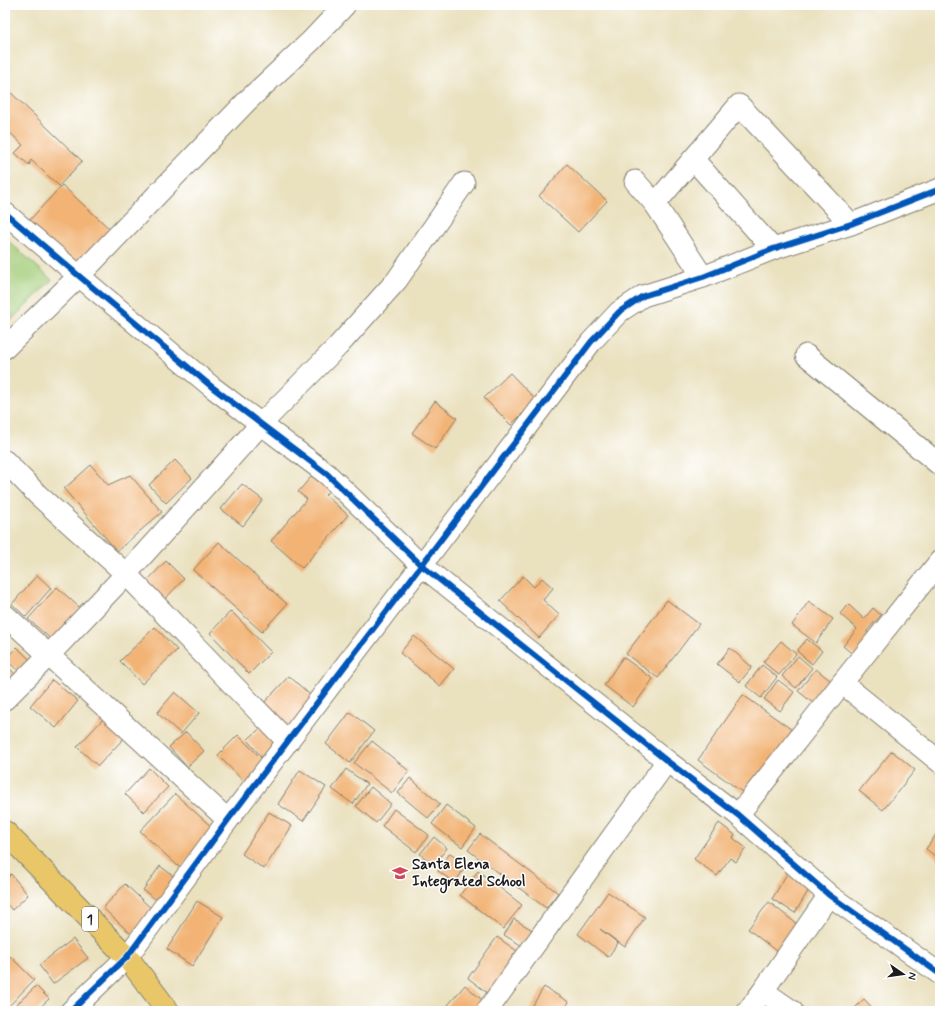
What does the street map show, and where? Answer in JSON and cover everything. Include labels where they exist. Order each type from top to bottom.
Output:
[{"type":"highway","name":"1","points":[[5,832],[127,957],[168,1011]]},
{"type":"street","points":[[5,348],[78,276],[248,100],[305,46],[345,5]]},
{"type":"street","points":[[655,204],[739,105],[851,224]]},
{"type":"street","points":[[693,159],[773,250]]},
{"type":"street","points":[[636,181],[655,204],[703,277]]},
{"type":"street","points":[[5,699],[126,574],[260,424],[338,346],[397,280],[464,183]]},
{"type":"street","points":[[71,1011],[127,957],[228,820],[591,342],[619,312],[643,296],[703,277],[773,250],[851,224],[940,189]]},
{"type":"street","points":[[5,213],[78,276],[212,387],[327,474],[421,565],[667,761],[738,815],[829,895],[940,974]]},
{"type":"street","points":[[806,355],[940,465]]},
{"type":"street","points":[[5,461],[38,495],[126,574],[288,742]]},
{"type":"street","points":[[738,815],[940,561]]},
{"type":"street","points":[[5,615],[228,820]]},
{"type":"street","points":[[842,683],[940,762]]},
{"type":"street","points":[[487,1011],[667,761]]},
{"type":"street","points":[[748,1011],[829,895]]},
{"type":"street","points":[[763,991],[792,1011]]},
{"type":"green space","points":[[5,238],[52,280],[5,326]]},
{"type":"building","points":[[5,87],[82,161],[59,186],[31,160],[29,165],[15,153],[23,145],[5,128]]},
{"type":"building","points":[[567,164],[607,201],[578,232],[539,196]]},
{"type":"building","points":[[62,185],[112,231],[77,269],[27,223]]},
{"type":"building","points":[[510,373],[536,400],[511,425],[484,398]]},
{"type":"building","points":[[435,401],[457,418],[435,449],[412,433]]},
{"type":"building","points":[[175,460],[192,478],[166,503],[149,485]]},
{"type":"building","points":[[91,465],[108,485],[130,475],[162,512],[117,551],[64,489]]},
{"type":"building","points":[[316,471],[333,486],[325,495],[348,515],[302,568],[271,541],[307,499],[298,492]]},
{"type":"building","points":[[242,484],[263,500],[243,526],[221,509]]},
{"type":"building","points":[[219,542],[287,604],[262,632],[193,570]]},
{"type":"building","points":[[166,561],[184,579],[163,601],[145,583]]},
{"type":"building","points":[[37,575],[51,588],[26,617],[12,604]]},
{"type":"building","points":[[523,576],[534,587],[542,578],[553,588],[543,600],[559,615],[539,638],[500,601]]},
{"type":"building","points":[[57,587],[80,608],[52,640],[28,619]]},
{"type":"building","points":[[667,600],[699,624],[658,678],[626,654]]},
{"type":"building","points":[[809,601],[833,619],[816,643],[792,625]]},
{"type":"building","points":[[848,604],[864,619],[873,608],[881,615],[867,631],[869,641],[856,657],[843,646],[857,629],[840,614]]},
{"type":"building","points":[[231,611],[271,652],[249,674],[210,633]]},
{"type":"building","points":[[155,627],[177,650],[142,684],[120,661]]},
{"type":"building","points":[[414,636],[454,669],[440,686],[400,653]]},
{"type":"building","points":[[807,639],[822,651],[812,664],[797,651]]},
{"type":"building","points":[[781,641],[796,654],[779,675],[763,662]]},
{"type":"building","points":[[17,647],[32,662],[21,673],[5,659]]},
{"type":"building","points":[[730,648],[752,667],[740,682],[717,664]]},
{"type":"building","points":[[798,656],[812,668],[796,688],[782,676]]},
{"type":"building","points":[[623,657],[653,679],[633,707],[604,685]]},
{"type":"building","points":[[5,664],[17,676],[5,687]]},
{"type":"building","points":[[762,665],[777,677],[761,698],[746,686]]},
{"type":"building","points":[[816,669],[836,685],[818,707],[798,691]]},
{"type":"building","points":[[289,676],[317,701],[290,731],[262,705]]},
{"type":"building","points":[[52,680],[78,701],[56,728],[30,706]]},
{"type":"building","points":[[778,680],[794,692],[780,711],[764,699]]},
{"type":"building","points":[[175,692],[199,713],[181,734],[157,713]]},
{"type":"building","points":[[743,695],[795,732],[749,797],[698,760]]},
{"type":"building","points":[[350,712],[374,731],[350,763],[326,744]]},
{"type":"building","points":[[103,719],[124,738],[98,766],[77,747]]},
{"type":"building","points":[[264,725],[283,747],[266,762],[247,740]]},
{"type":"building","points":[[186,732],[204,751],[187,767],[169,747]]},
{"type":"building","points":[[238,735],[266,763],[246,784],[218,755]]},
{"type":"building","points":[[372,741],[409,771],[392,793],[354,763]]},
{"type":"building","points":[[892,751],[915,770],[883,810],[859,791]]},
{"type":"building","points":[[149,768],[168,787],[144,812],[125,794]]},
{"type":"building","points":[[346,769],[367,784],[353,804],[332,789]]},
{"type":"building","points":[[300,770],[326,787],[303,821],[278,804]]},
{"type":"building","points":[[410,778],[440,804],[428,818],[398,793]]},
{"type":"building","points":[[371,787],[391,804],[376,823],[356,806]]},
{"type":"building","points":[[175,794],[215,830],[180,868],[140,831]]},
{"type":"building","points":[[446,805],[476,828],[462,847],[432,824]]},
{"type":"building","points":[[394,809],[429,835],[416,852],[382,826]]},
{"type":"building","points":[[269,812],[292,826],[264,869],[242,854]]},
{"type":"building","points":[[719,823],[735,835],[733,838],[746,848],[736,862],[730,858],[717,876],[694,859]]},
{"type":"building","points":[[940,829],[940,860],[926,849]]},
{"type":"building","points":[[480,834],[558,893],[546,908],[468,850]]},
{"type":"building","points":[[434,837],[447,848],[434,865],[420,854]]},
{"type":"building","points":[[450,853],[467,864],[455,883],[438,871]]},
{"type":"building","points":[[160,866],[176,878],[159,902],[143,890]]},
{"type":"building","points":[[478,871],[522,905],[503,929],[460,895]]},
{"type":"building","points":[[788,872],[811,886],[795,913],[772,899]]},
{"type":"building","points":[[11,874],[28,895],[12,910],[5,902],[5,880]]},
{"type":"building","points":[[125,884],[154,911],[132,935],[103,908]]},
{"type":"building","points":[[608,892],[645,917],[625,947],[600,929],[618,943],[608,957],[578,934]]},
{"type":"building","points":[[197,901],[223,917],[192,966],[167,949]]},
{"type":"building","points":[[769,902],[802,928],[781,955],[748,929]]},
{"type":"building","points":[[514,919],[539,934],[529,950],[504,935]]},
{"type":"building","points":[[497,937],[524,956],[494,998],[468,978]]},
{"type":"building","points":[[73,939],[88,958],[53,984],[39,965]]},
{"type":"building","points":[[10,956],[34,980],[5,1010],[5,960]]},
{"type":"building","points":[[465,985],[489,1006],[485,1011],[443,1011]]},
{"type":"building","points":[[36,986],[49,999],[36,1011],[22,1011],[16,1005]]},
{"type":"building","points":[[544,987],[569,1002],[563,1011],[529,1011]]},
{"type":"building","points":[[864,999],[875,1011],[852,1011]]},
{"type":"cycle path","points":[[71,1011],[127,957],[228,820],[591,342],[619,312],[643,296],[703,277],[773,249],[851,224],[940,189]]},
{"type":"cycle path","points":[[5,213],[212,387],[327,474],[421,565],[667,761],[738,815],[829,895],[940,974]]},
{"type":"place","name":"Santa Elena Integrated School","points":[[400,873]]}]
